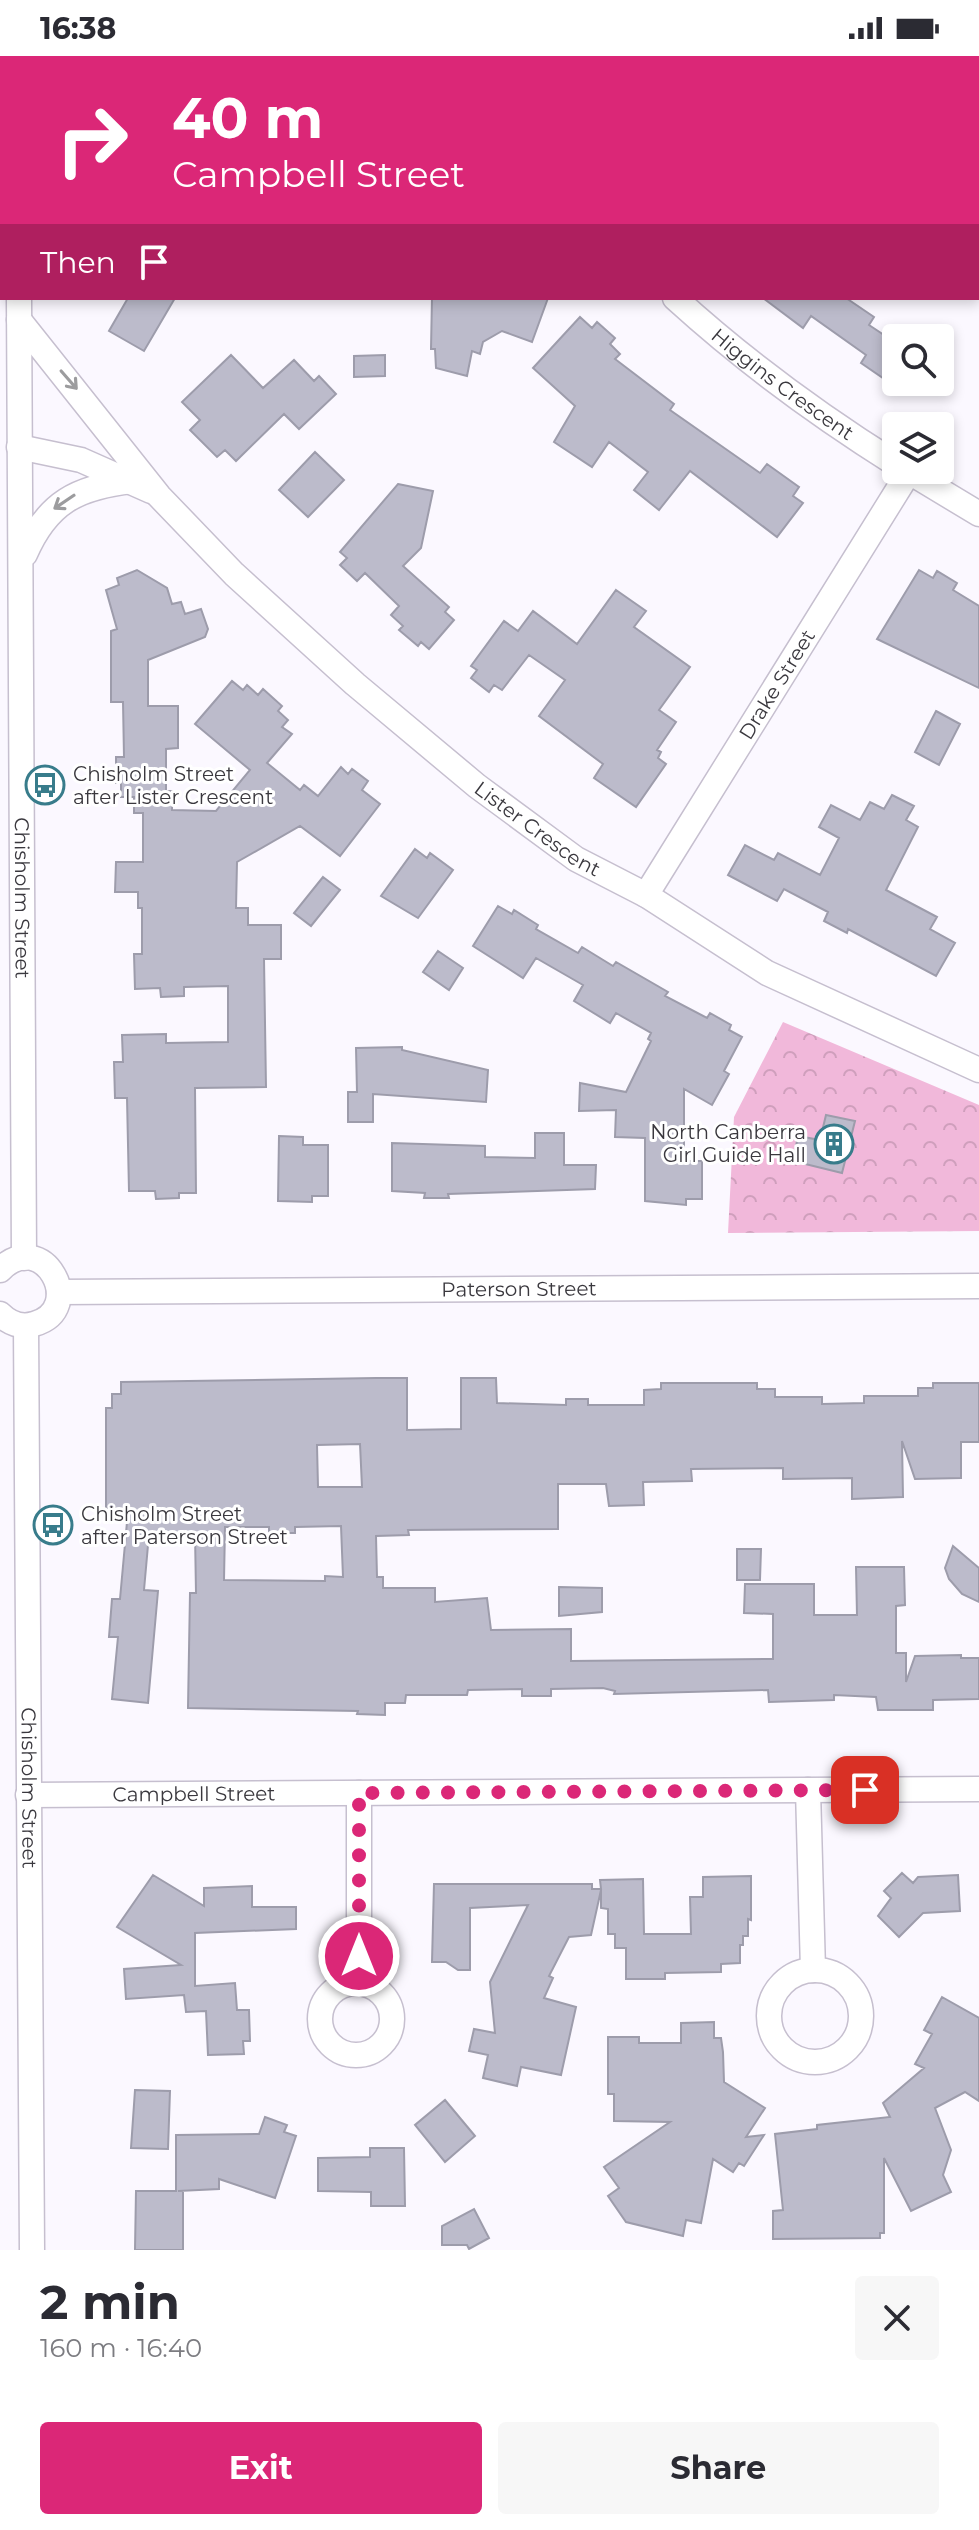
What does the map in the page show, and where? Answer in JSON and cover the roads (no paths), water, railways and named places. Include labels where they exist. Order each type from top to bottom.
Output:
[{"type":"street","name":"Higgins Crescent","points":[[677,300],[770,377],[882,454]]},
{"type":"street","name":"Chisholm Street","points":[[19,309],[22,561],[11,845],[24,1258]]},
{"type":"street","name":"Lister Crescent","points":[[19,309],[159,496],[234,574],[355,684],[477,786],[576,859],[646,895],[767,973],[979,1070]]},
{"type":"street","name":"Lister Crescent","points":[[19,447],[81,460],[134,481],[159,496]]},
{"type":"street","points":[[22,561],[36,527],[60,503],[109,484],[134,481]]},
{"type":"street","name":"Drake Street","points":[[646,895],[895,484]]},
{"type":"street","name":"Higgins Crescent","points":[[929,484],[979,514]]},
{"type":"street","points":[[0,1270],[24,1258],[35,1259],[53,1271],[59,1292],[58,1302],[46,1319],[26,1326],[15,1324],[0,1314]]},
{"type":"street","name":"Paterson Street","points":[[59,1292],[979,1286]]},
{"type":"street","name":"Chisholm Street","points":[[26,1326],[32,2250]]},
{"type":"street","name":"Campbell Street","points":[[28,1795],[979,1789]]},
{"type":"street","points":[[808,1790],[813,1970]]},
{"type":"street","points":[[359,1793],[359,1982]]},
{"type":"place","name":"Chisholm Street after Lister Crescent","points":[[45,785]]},
{"type":"place","name":"North Canberra Girl Guide Hall","points":[[834,1144]]},
{"type":"place","name":"Chisholm Street after Paterson Street","points":[[53,1525]]}]
